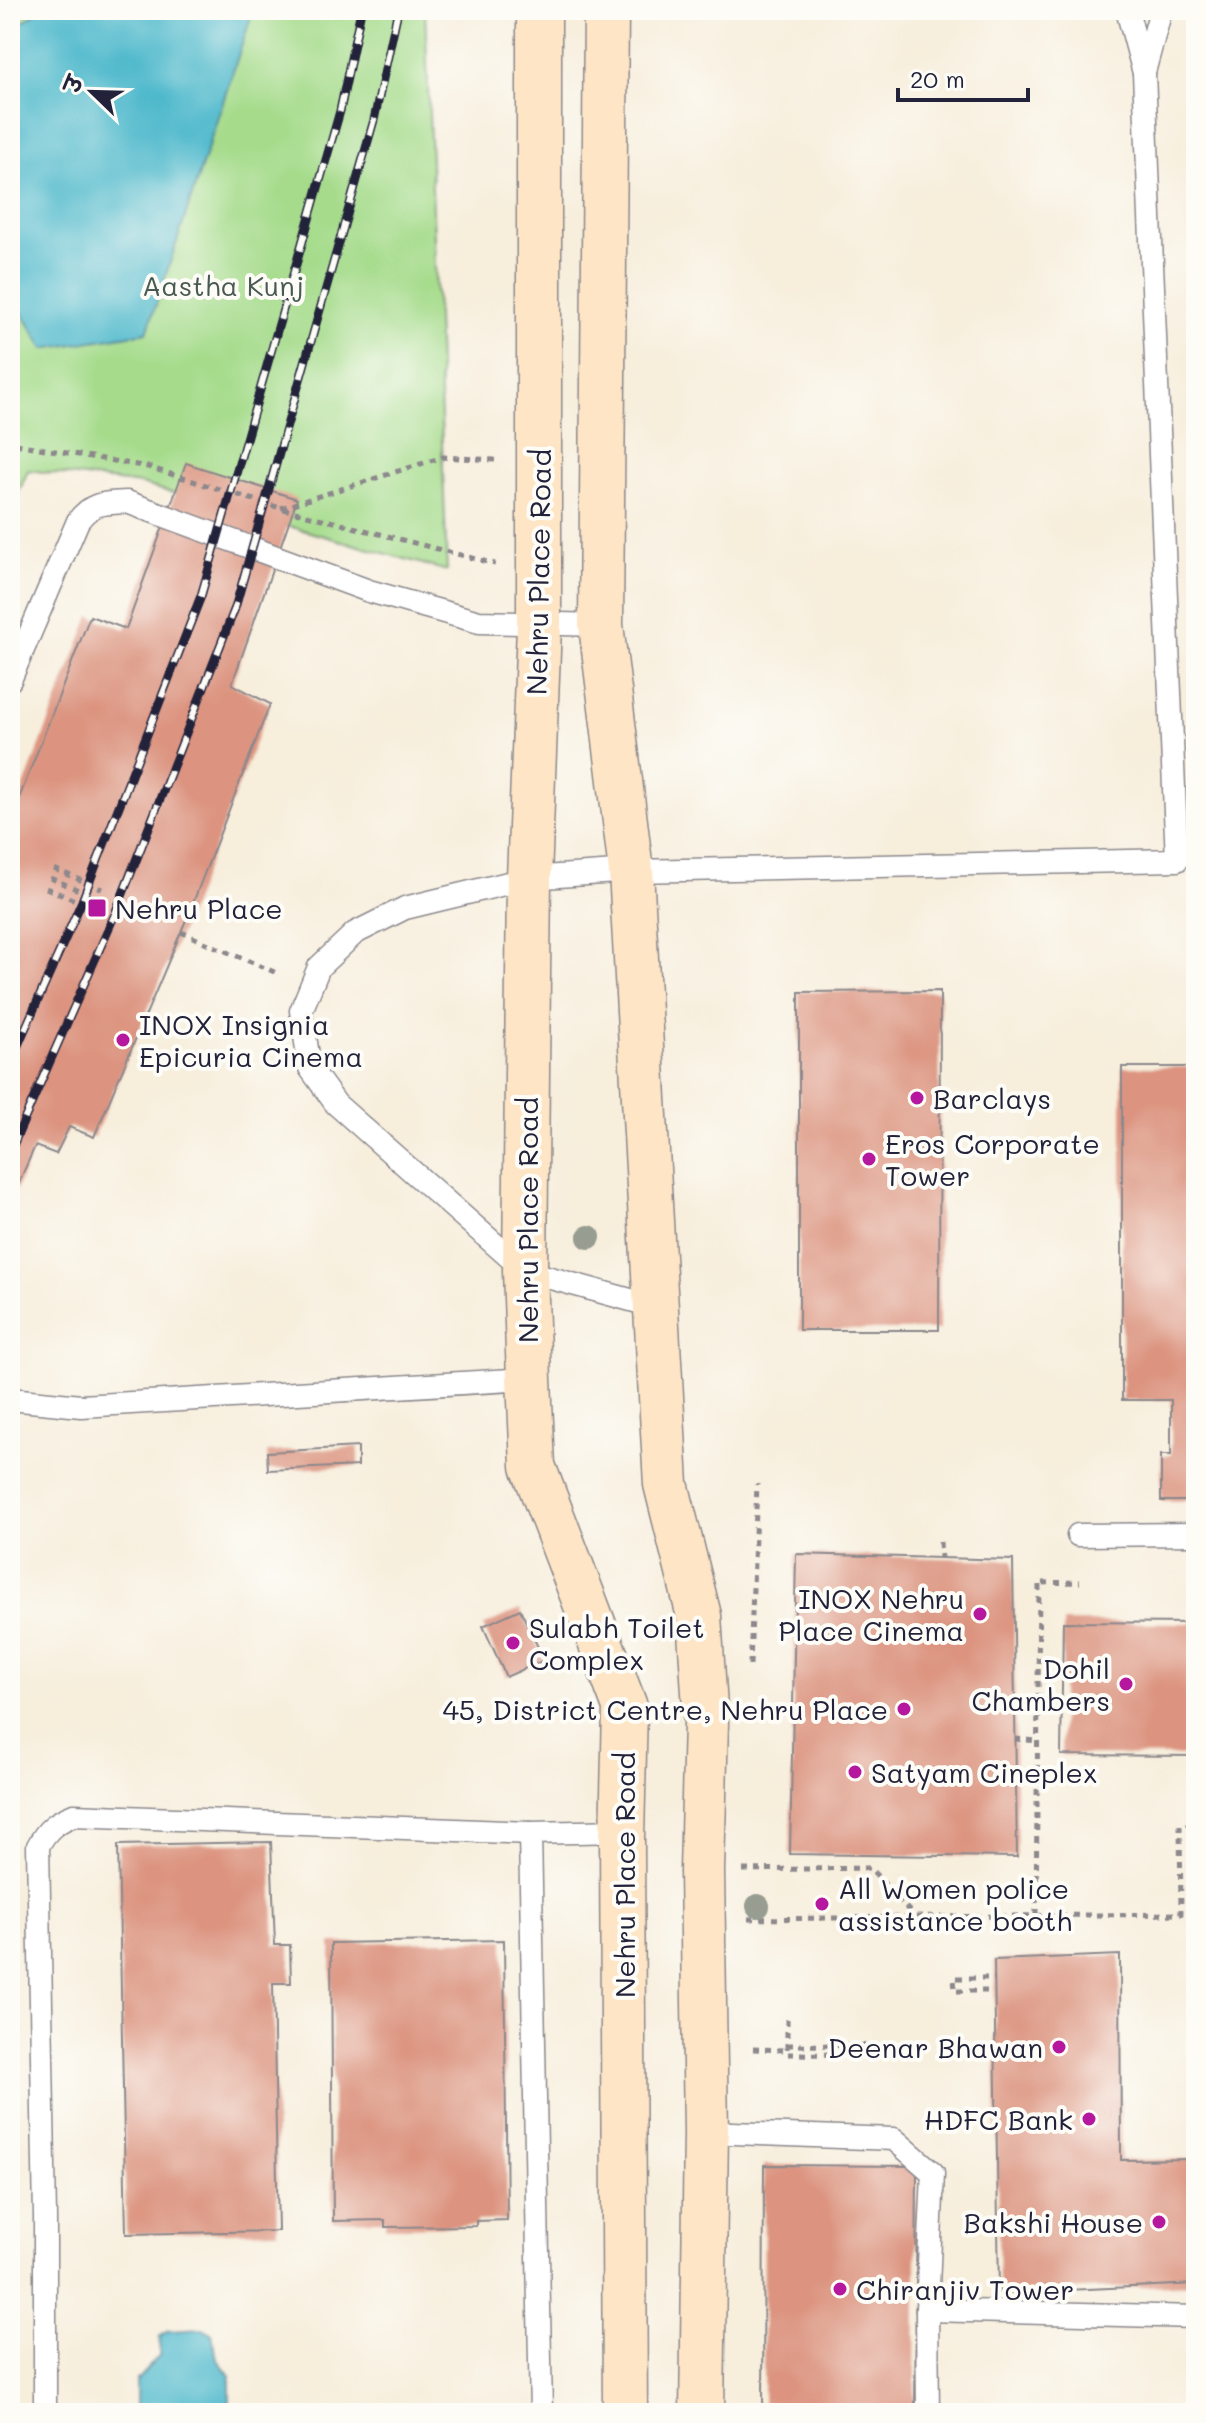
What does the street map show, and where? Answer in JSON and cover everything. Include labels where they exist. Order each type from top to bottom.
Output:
[{"type":"street","name":"Nehru Place Road","points":[[539,10],[539,626],[529,878],[525,1271],[533,1466],[625,1707],[625,2413]]},
{"type":"street","points":[[606,10],[601,625],[631,871],[666,1484],[699,1616],[706,1723],[702,1871],[706,2132],[702,2413]]},
{"type":"lane","points":[[656,1307],[525,1271],[336,1104],[310,1068],[301,1011],[319,967],[355,933],[405,908],[529,878],[631,871],[1177,860],[1144,73],[1127,10]]},
{"type":"lane","points":[[1144,73],[1161,10]]},
{"type":"lane","points":[[10,680],[78,521],[87,508],[98,503],[127,502],[369,591],[479,622],[539,626],[601,625]]},
{"type":"lane","points":[[10,1399],[81,1406],[529,1379]]},
{"type":"lane","points":[[1078,1535],[1196,1534]]},
{"type":"lane","points":[[45,2413],[45,2217],[38,1846],[46,1832],[57,1822],[74,1815],[530,1833],[623,1831]]},
{"type":"lane","points":[[530,1833],[541,2413]]},
{"type":"lane","points":[[706,2132],[894,2139],[933,2173],[927,2310],[928,2413]]},
{"type":"lane","points":[[927,2310],[1196,2317]]},
{"type":"path","points":[[10,433],[16,444]]},
{"type":"path","points":[[10,459],[16,444]]},
{"type":"path","points":[[16,444],[148,467],[280,508],[538,574]]},
{"type":"path","points":[[280,508],[309,502],[443,457],[539,462]]},
{"type":"path","points":[[54,869],[102,889]]},
{"type":"path","points":[[50,878],[98,898]]},
{"type":"path","points":[[46,888],[94,908]]},
{"type":"path","points":[[181,932],[311,988]]},
{"type":"path","points":[[940,1542],[941,1557]]},
{"type":"path","points":[[1036,1915],[1039,1583],[1080,1582]]},
{"type":"path","points":[[1015,1739],[1037,1741]]},
{"type":"path","points":[[747,1919],[1181,1914],[1180,1825],[1196,1824]]},
{"type":"path","points":[[742,1870],[870,1868],[914,1916]]},
{"type":"path","points":[[987,1991],[955,1991],[954,1978],[995,1978]]},
{"type":"path","points":[[787,2019],[787,2054],[917,2055]]},
{"type":"path","points":[[753,2049],[917,2046]]},
{"type":"green space","name":"Aastha Kunj","points":[[10,10],[425,10],[447,571],[141,484],[28,470],[10,513]]},
{"type":"water","points":[[40,10],[249,10],[252,14],[147,332],[44,349],[10,292],[10,40],[12,30]]},
{"type":"water","points":[[203,2329],[212,2334],[217,2359],[230,2375],[230,2413],[136,2412],[136,2381],[159,2356],[160,2337],[168,2331]]},
{"type":"building","name":"Nehru Place","points":[[186,463],[297,499],[232,684],[270,704],[189,913],[94,1137],[69,1127],[56,1154],[35,1146],[10,1203],[10,822],[90,616],[126,629]]},
{"type":"building","name":"Eros Corporate Tower","points":[[940,991],[939,1330],[799,1330],[799,992]]},
{"type":"building","points":[[1122,1067],[1196,1067],[1196,1501],[1161,1501],[1161,1455],[1171,1455],[1171,1400],[1122,1400]]},
{"type":"building","points":[[358,1447],[358,1466],[268,1470],[267,1452]]},
{"type":"building","name":"45, District Centre, Nehru Place","points":[[796,1554],[1013,1560],[1017,1857],[790,1854]]},
{"type":"building","name":"Sulabh Toilet Complex","points":[[520,1609],[544,1660],[506,1677],[483,1626]]},
{"type":"building","name":"Dohil Chambers","points":[[1063,1622],[1196,1623],[1196,1756],[1061,1755]]},
{"type":"building","points":[[271,1842],[275,1945],[290,1945],[291,1983],[273,1983],[278,2231],[126,2234],[118,1845]]},
{"type":"building","points":[[504,1940],[507,2220],[476,2221],[476,2226],[385,2227],[385,2220],[333,2221],[331,1943]]},
{"type":"building","points":[[1120,1955],[1121,2160],[1196,2159],[1196,2284],[999,2293],[994,1960]]},
{"type":"building","name":"Chiranjiv Tower","points":[[764,2165],[917,2166],[915,2413],[763,2413]]},
{"type":"railway","points":[[10,1063],[82,901],[201,596],[340,111],[361,10]]},
{"type":"railway","points":[[10,1152],[115,914],[235,608],[374,120],[398,10]]},
{"type":"place","name":"Nehru Place","points":[[97,908]]},
{"type":"place","name":"INOX Insignia Epicuria Cinema","points":[[123,1040]]},
{"type":"place","name":"Barclays","points":[[917,1098]]},
{"type":"place","name":"Eros Corporate Tower","points":[[869,1159]]},
{"type":"place","name":"INOX Nehru Place Cinema","points":[[980,1614]]},
{"type":"place","name":"Sulabh Toilet Complex","points":[[513,1643]]},
{"type":"place","name":"Dohil Chambers","points":[[1126,1684]]},
{"type":"place","name":"45, District Centre, Nehru Place","points":[[904,1709]]},
{"type":"place","name":"Satyam Cineplex","points":[[855,1772]]},
{"type":"place","name":"All Women police assistance booth","points":[[822,1904]]},
{"type":"place","name":"Deenar Bhawan","points":[[1059,2047]]},
{"type":"place","name":"HDFC Bank","points":[[1089,2119]]},
{"type":"place","name":"Bakshi House","points":[[1159,2222]]},
{"type":"place","name":"Chiranjiv Tower","points":[[840,2289]]}]
